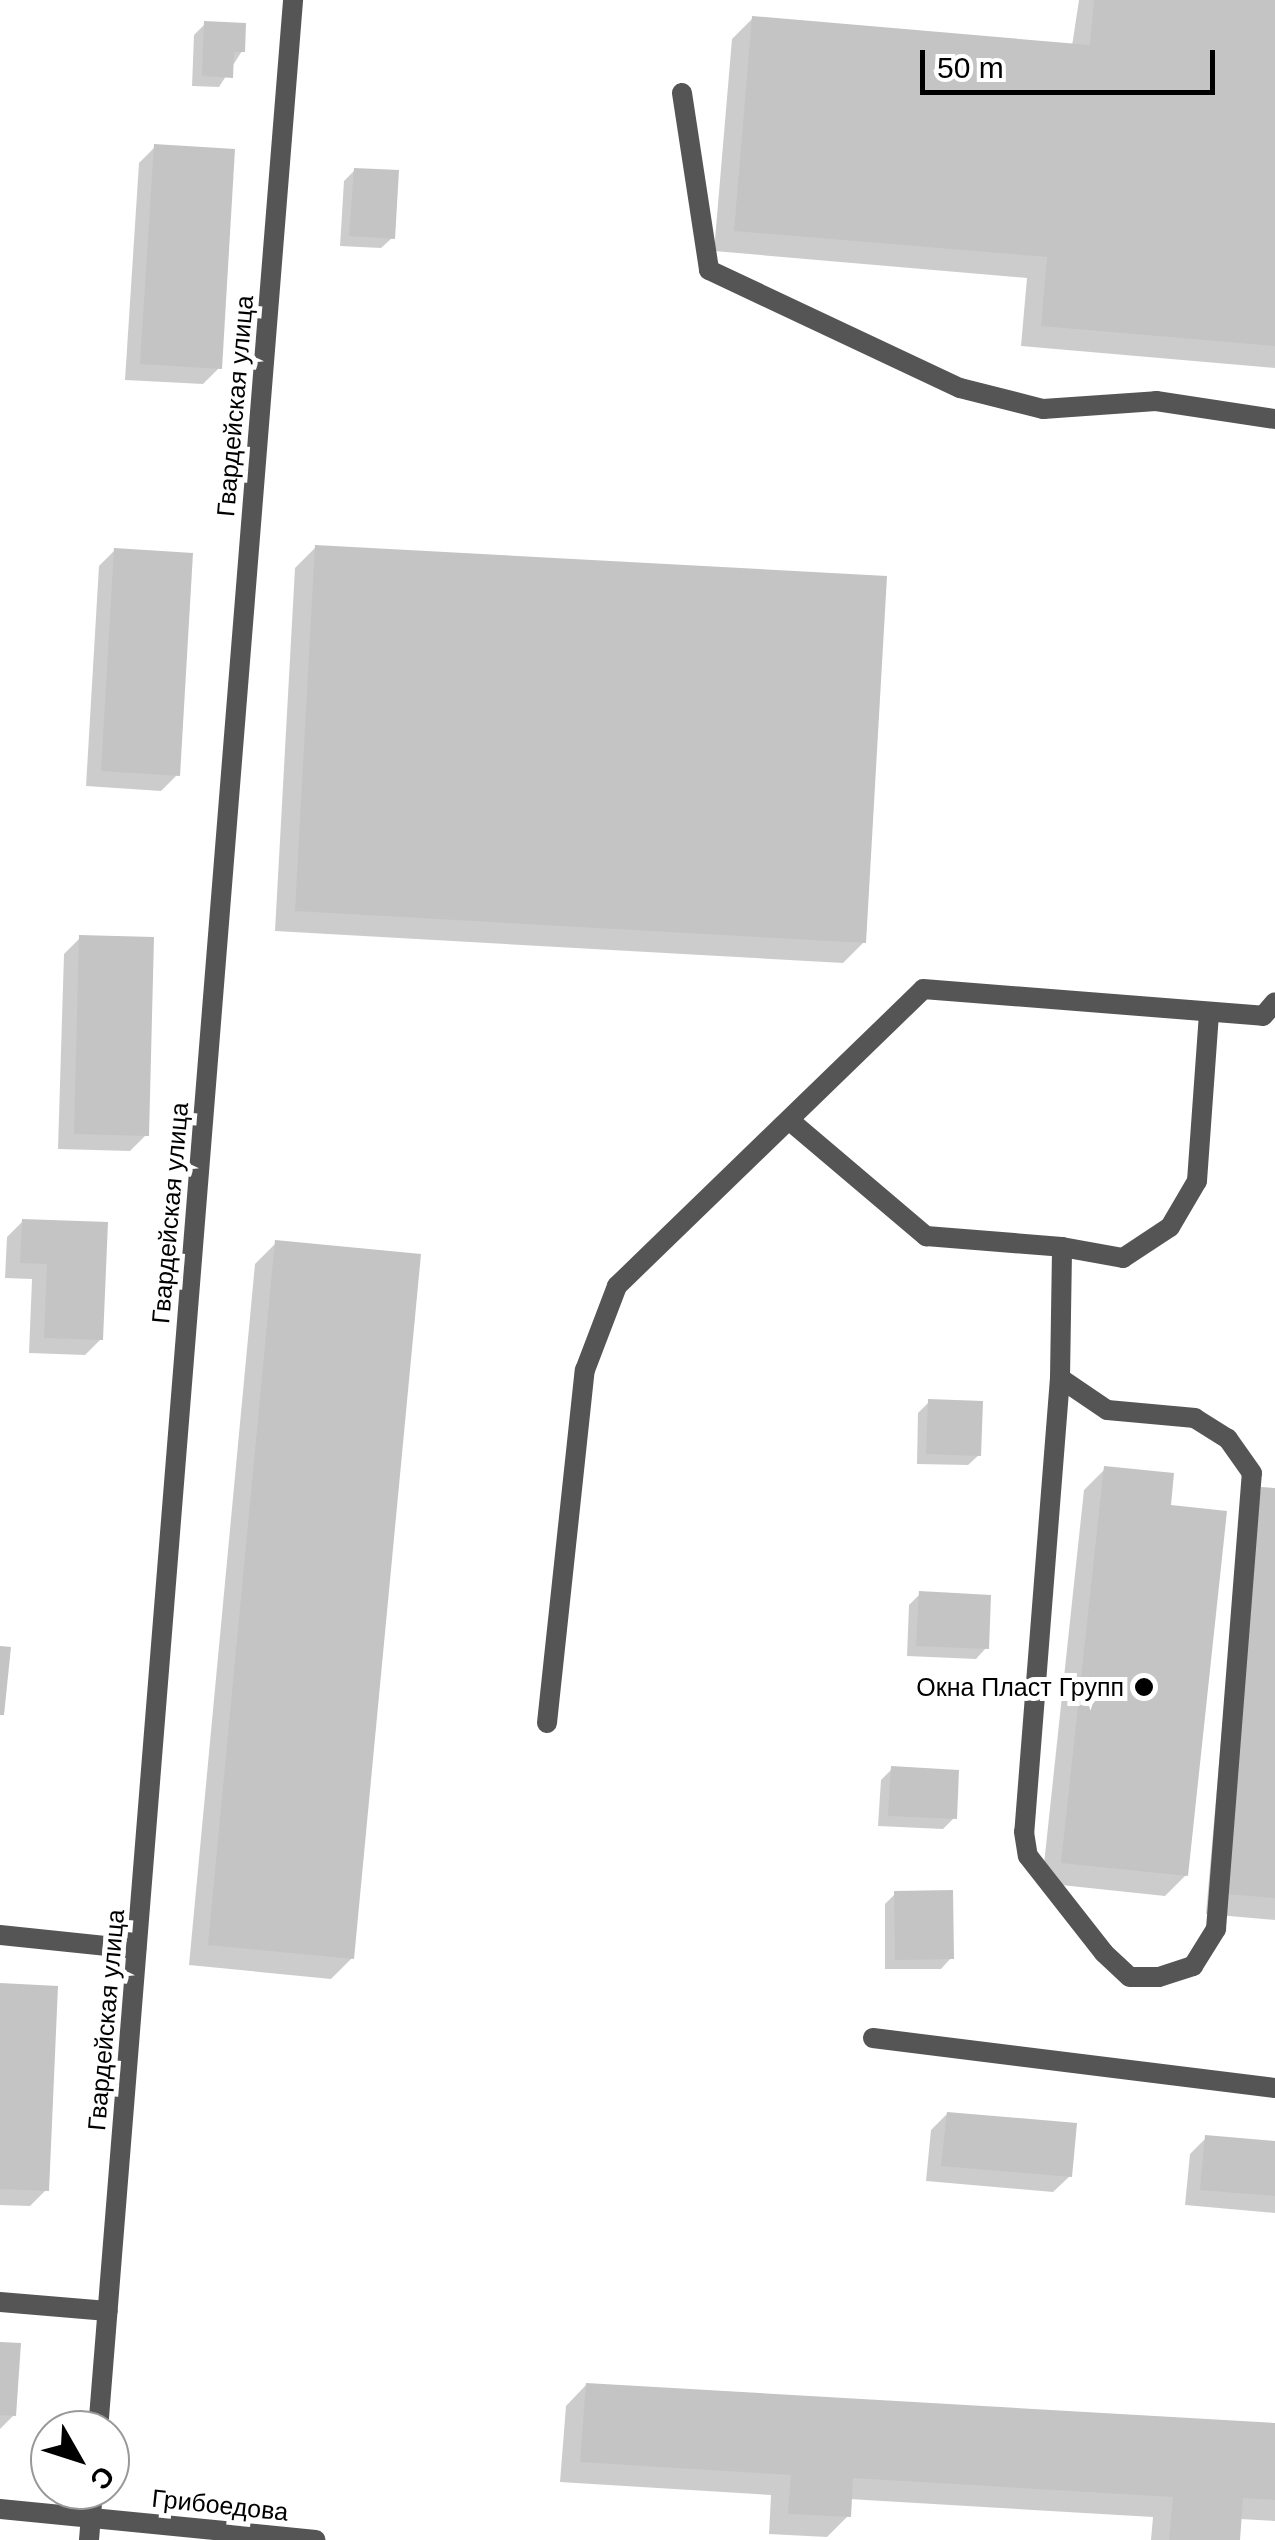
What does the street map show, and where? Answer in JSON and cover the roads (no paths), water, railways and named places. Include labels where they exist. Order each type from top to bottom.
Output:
[{"type":"street","name":"Гвардейская улица","points":[[100,2410],[293,0]]},
{"type":"street","points":[[682,92],[709,270],[960,388],[1026,405],[1156,400],[1275,418]]},
{"type":"street","points":[[547,1723],[585,1370],[616,1286],[923,989],[1263,1016],[1275,1002]]},
{"type":"street","points":[[789,1120],[926,1236],[1062,1247],[1123,1258],[1170,1227],[1197,1181],[1209,1012]]},
{"type":"street","points":[[1060,1378],[1107,1410],[1195,1418],[1228,1439],[1252,1473],[1216,1929],[1193,1966],[1159,1977],[1130,1977],[1104,1953],[1028,1856],[1024,1832],[1060,1378],[1062,1247]]},
{"type":"street","points":[[0,1935],[136,1949]]},
{"type":"street","points":[[873,2038],[1275,2088]]},
{"type":"street","points":[[0,2302],[108,2311]]},
{"type":"street","name":"Грибоедова","points":[[0,2509],[315,2540]]},
{"type":"street","points":[[88,2540],[92,2510]]},
{"type":"place","name":"Окна Пласт Групп","points":[[1144,1687]]}]
